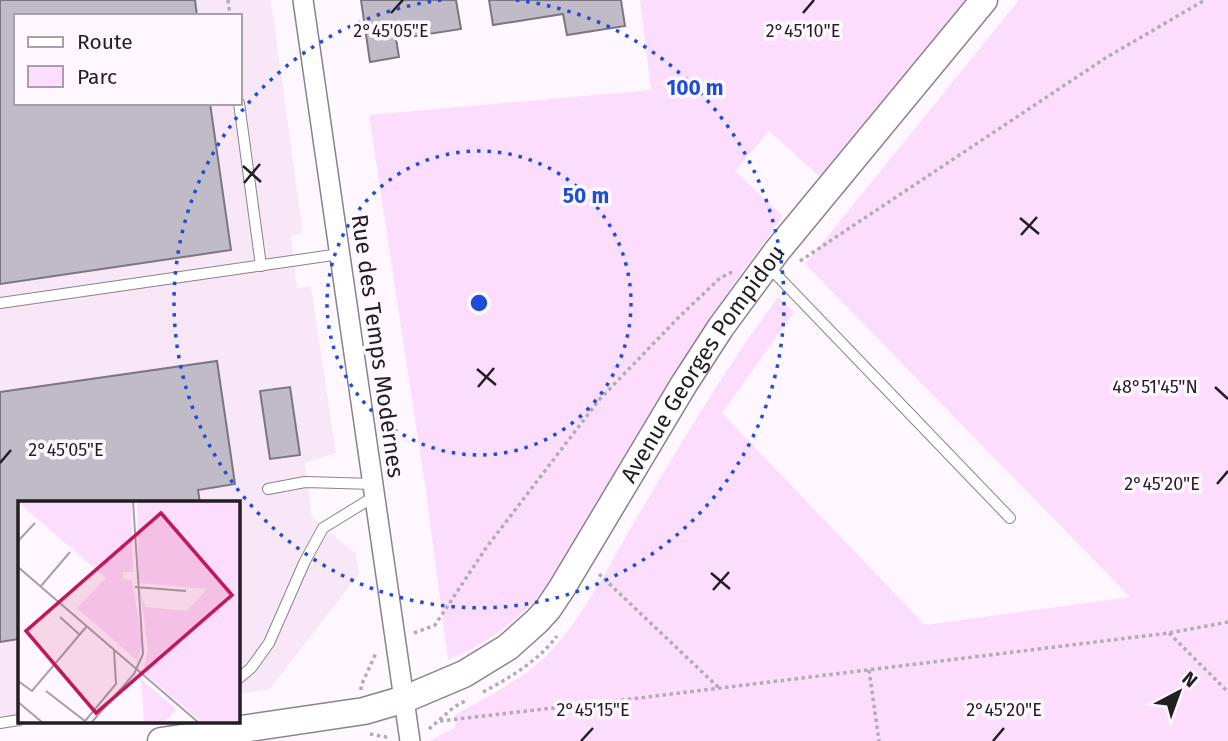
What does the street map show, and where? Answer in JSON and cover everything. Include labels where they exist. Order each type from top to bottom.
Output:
[{"type":"main road","name":"Avenue Georges Pompidou","points":[[161,741],[364,711],[405,699],[464,674],[525,633],[548,609],[721,327],[755,266],[984,0]]},
{"type":"street","name":"Rue des Temps Modernes","points":[[303,0],[410,741]]},
{"type":"lane","points":[[239,105],[261,265]]},
{"type":"lane","points":[[0,303],[340,254]]},
{"type":"lane","points":[[755,266],[1010,518]]},
{"type":"lane","points":[[268,489],[305,482],[374,490]]},
{"type":"lane","points":[[240,677],[251,668],[269,643],[304,561],[323,528],[374,490]]},
{"type":"lane","points":[[0,723],[18,720]]},
{"type":"path","points":[[796,264],[1107,57],[1205,0]]},
{"type":"path","points":[[367,741],[360,685],[376,656],[377,642],[435,625],[486,548],[599,400],[720,278],[755,266]]},
{"type":"path","points":[[599,574],[719,688]]},
{"type":"path","points":[[438,721],[1168,633],[1228,622]]},
{"type":"path","points":[[1168,633],[1228,692]]},
{"type":"path","points":[[869,670],[879,741]]},
{"type":"shaded area","points":[[0,0],[271,0],[303,233],[291,236],[297,288],[311,286],[336,453],[305,463],[312,517],[356,554],[359,574],[270,689],[240,694],[240,501],[18,501],[18,724],[28,724],[0,728]]},
{"type":"green space","points":[[640,0],[966,0],[821,178],[769,131],[735,171],[783,216],[689,352],[557,576],[534,602],[508,625],[479,645],[448,660],[426,492],[369,115],[651,90]]},
{"type":"green space","points":[[1019,0],[1228,0],[1228,741],[429,741],[456,727],[455,715],[534,667],[559,642],[596,588],[706,403],[778,297],[794,312],[722,413],[925,625],[1130,597],[805,264]]},
{"type":"building","points":[[0,0],[195,0],[197,14],[14,14],[14,105],[210,105],[231,250],[0,284]]},
{"type":"building","points":[[361,0],[456,0],[461,29],[396,39],[399,57],[370,62]]},
{"type":"building","points":[[489,0],[621,0],[625,26],[567,35],[563,14],[493,25]]},
{"type":"building","points":[[217,361],[235,484],[198,490],[200,501],[18,501],[18,639],[0,642],[0,392]]},
{"type":"building","points":[[290,387],[300,455],[270,459],[260,391]]}]
